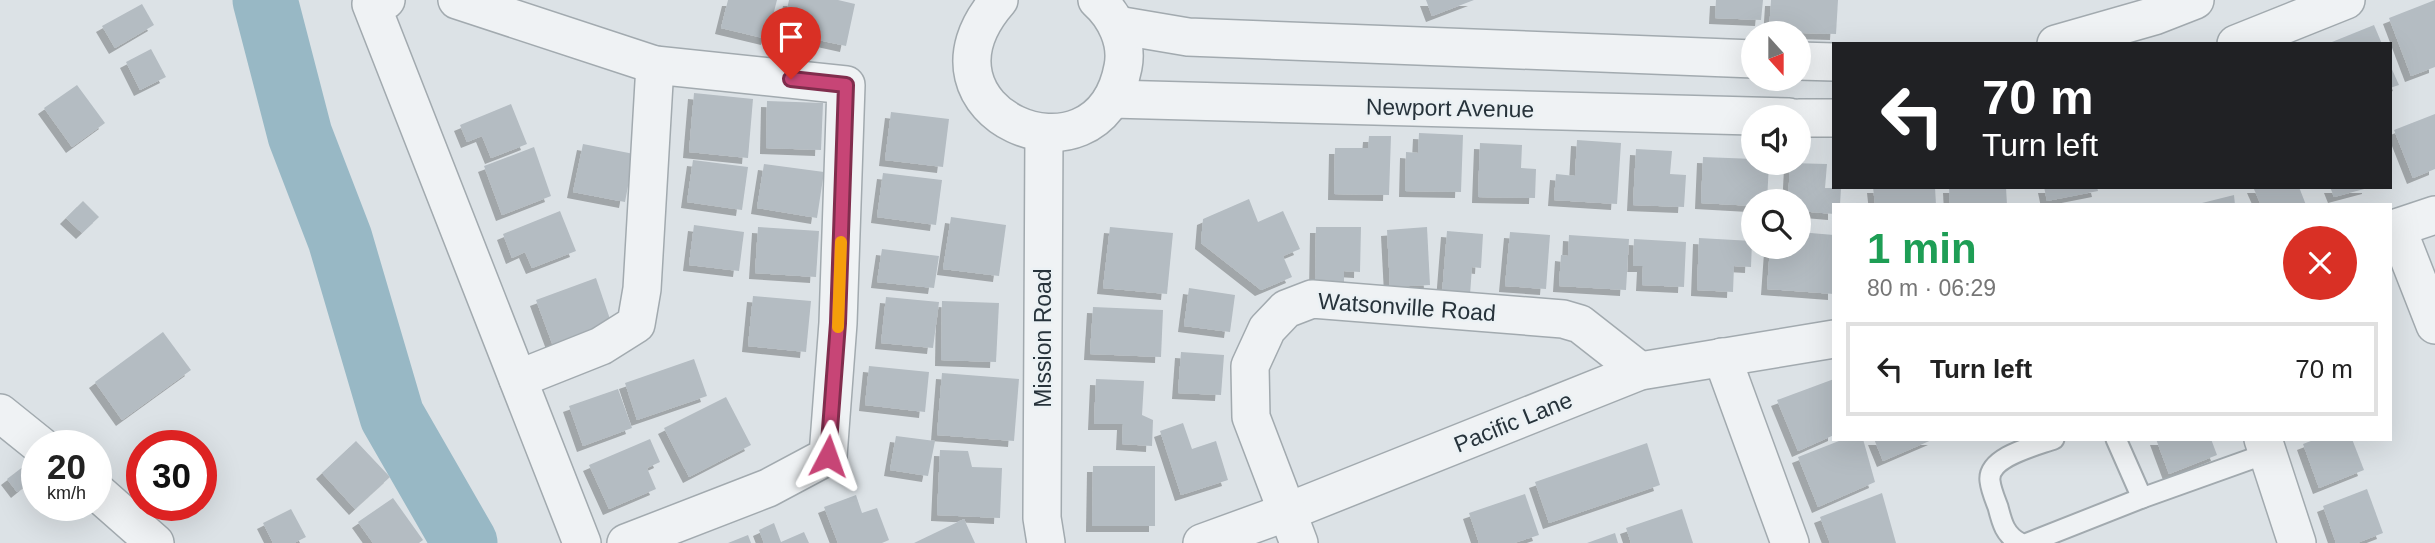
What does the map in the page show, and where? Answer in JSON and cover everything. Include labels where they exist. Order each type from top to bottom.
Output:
[{"type":"street","points":[[386,0],[371,4],[582,543]]},
{"type":"street","points":[[457,0],[654,65],[846,85],[838,323],[828,456],[768,488],[626,543]]},
{"type":"street","points":[[999,0],[983,18],[973,43],[972,69],[980,93],[996,114],[1018,128],[1044,133],[1063,132],[1082,125],[1099,114],[1112,99],[1124,62],[1123,43],[1107,12]]},
{"type":"street","points":[[2063,42],[2154,16],[2195,0]]},
{"type":"street","points":[[2241,42],[2346,0]]},
{"type":"street","points":[[1107,12],[1188,37],[1741,58]]},
{"type":"street","points":[[1811,61],[1832,62]]},
{"type":"street","points":[[518,379],[601,346],[636,324],[642,289],[654,65]]},
{"type":"street","name":"Newport Avenue","points":[[1112,99],[1741,116]]},
{"type":"street","points":[[1811,118],[1832,118]]},
{"type":"street","name":"Mission Road","points":[[1044,133],[1042,518],[1046,543]]},
{"type":"street","points":[[2435,215],[2394,229],[2435,325]]},
{"type":"street","name":"Watsonville Road","points":[[1293,527],[1251,417],[1250,366],[1267,329],[1286,309],[1312,299],[1563,319],[1580,324],[1640,371]]},
{"type":"street","name":"Pacific Lane","points":[[1202,543],[1293,527],[1640,371],[1832,339]]},
{"type":"street","points":[[1722,357],[1790,543]]},
{"type":"street","points":[[0,413],[21,430]]},
{"type":"street","points":[[2266,446],[2297,543]]},
{"type":"street","points":[[112,505],[155,543]]},
{"type":"lane","points":[[2020,543],[2010,538],[2003,524],[1989,480],[1992,468],[2001,460],[2049,441]]},
{"type":"lane","points":[[2117,441],[2143,498]]},
{"type":"lane","points":[[2028,543],[2266,446]]},
{"type":"building","points":[[728,0],[777,0],[767,39],[721,28]]},
{"type":"building","points":[[789,0],[838,0],[855,4],[846,46],[782,32]]},
{"type":"building","points":[[1426,0],[1474,0],[1432,16]]},
{"type":"building","points":[[1716,0],[1763,0],[1761,20],[1715,18]]},
{"type":"building","points":[[1771,0],[1838,0],[1836,34],[1811,33],[1811,21],[1770,21]]},
{"type":"building","points":[[2435,0],[2435,67],[2411,76],[2389,18]]},
{"type":"building","points":[[142,4],[154,25],[115,48],[102,26]]},
{"type":"building","points":[[2374,25],[2381,42],[2332,42]]},
{"type":"building","points":[[151,49],[166,77],[140,90],[126,62]]},
{"type":"building","points":[[2392,69],[2399,85],[2392,87]]},
{"type":"building","points":[[77,85],[105,123],[72,147],[44,108]]},
{"type":"building","points":[[694,93],[753,99],[748,158],[689,152]]},
{"type":"building","points":[[767,101],[823,103],[821,150],[766,148]]},
{"type":"building","points":[[511,104],[527,144],[491,158],[482,136],[467,142],[460,125]]},
{"type":"building","points":[[891,112],[949,119],[943,167],[885,160]]},
{"type":"building","points":[[2435,114],[2435,169],[2413,178],[2394,130]]},
{"type":"building","points":[[1419,133],[1463,135],[1461,192],[1405,191],[1406,152],[1418,153]]},
{"type":"building","points":[[1369,136],[1391,136],[1389,195],[1334,194],[1335,148],[1368,148]]},
{"type":"building","points":[[1577,140],[1621,143],[1617,204],[1554,200],[1556,174],[1575,176]]},
{"type":"building","points":[[1480,143],[1522,145],[1521,168],[1536,169],[1535,198],[1478,197]]},
{"type":"building","points":[[583,144],[634,154],[625,202],[573,192]]},
{"type":"building","points":[[534,147],[551,196],[502,215],[484,166]]},
{"type":"building","points":[[1636,149],[1672,151],[1670,174],[1686,175],[1684,207],[1633,205]]},
{"type":"building","points":[[1703,157],[1741,158],[1741,175],[1768,175],[1768,189],[1741,189],[1741,205],[1701,203]]},
{"type":"building","points":[[693,160],[748,167],[742,210],[687,202]]},
{"type":"building","points":[[764,164],[824,172],[817,218],[757,208]]},
{"type":"building","points":[[1811,164],[1827,164],[1825,188],[1841,189],[1840,203],[1832,203],[1832,214],[1811,212],[1811,189],[1789,189],[1789,175],[1811,175]]},
{"type":"building","points":[[883,173],[942,180],[936,225],[877,217]]},
{"type":"building","points":[[1873,189],[1935,189],[1936,203],[1875,203]]},
{"type":"building","points":[[1949,189],[2006,189],[2007,203],[1950,203]]},
{"type":"building","points":[[2044,189],[2098,191],[2047,201]]},
{"type":"building","points":[[2254,189],[2300,189],[2305,203],[2260,203]]},
{"type":"building","points":[[2331,189],[2364,189],[2334,197]]},
{"type":"building","points":[[2234,195],[2235,203],[2202,203]]},
{"type":"building","points":[[1249,199],[1258,222],[1283,211],[1300,249],[1283,256],[1292,277],[1261,290],[1201,243],[1203,219]]},
{"type":"building","points":[[83,201],[99,217],[82,233],[66,218]]},
{"type":"building","points":[[560,211],[576,251],[532,268],[525,252],[512,258],[503,234]]},
{"type":"building","points":[[951,217],[1006,225],[999,276],[943,269]]},
{"type":"building","points":[[694,225],[744,232],[739,271],[689,265]]},
{"type":"building","points":[[758,227],[819,231],[816,277],[755,273]]},
{"type":"building","points":[[1110,227],[1173,233],[1167,294],[1103,288]]},
{"type":"building","points":[[1316,227],[1361,227],[1360,272],[1344,271],[1344,285],[1315,285]]},
{"type":"building","points":[[1427,227],[1430,285],[1390,287],[1387,230]]},
{"type":"building","points":[[1447,231],[1483,234],[1481,268],[1472,267],[1470,295],[1442,294]]},
{"type":"building","points":[[1510,232],[1550,235],[1546,289],[1505,286]]},
{"type":"building","points":[[1811,233],[1832,235],[1832,294],[1767,289],[1769,259],[1811,259]]},
{"type":"building","points":[[1569,235],[1629,239],[1626,290],[1559,286],[1561,255],[1568,256]]},
{"type":"building","points":[[1699,238],[1741,240],[1741,259],[1751,259],[1751,267],[1734,266],[1733,292],[1697,290]]},
{"type":"building","points":[[1634,239],[1686,242],[1684,287],[1642,285],[1643,266],[1633,266]]},
{"type":"building","points":[[882,249],[939,256],[934,288],[877,282]]},
{"type":"building","points":[[596,278],[612,325],[553,346],[536,300]]},
{"type":"building","points":[[1189,288],[1235,295],[1230,332],[1184,326]]},
{"type":"building","points":[[753,296],[811,301],[806,352],[748,346]]},
{"type":"building","points":[[886,297],[939,302],[933,348],[881,343]]},
{"type":"building","points":[[942,301],[999,303],[996,362],[941,360]]},
{"type":"building","points":[[1093,307],[1163,310],[1161,357],[1090,354]]},
{"type":"building","points":[[163,332],[191,370],[122,420],[95,382]]},
{"type":"building","points":[[1181,352],[1224,355],[1221,395],[1178,393]]},
{"type":"building","points":[[694,359],[707,396],[637,420],[625,383]]},
{"type":"building","points":[[869,366],[929,372],[925,412],[865,405]]},
{"type":"building","points":[[942,373],[1019,379],[1014,441],[937,435]]},
{"type":"building","points":[[1096,379],[1144,381],[1142,415],[1153,420],[1152,446],[1122,444],[1123,424],[1094,424]]},
{"type":"building","points":[[1832,380],[1832,436],[1798,451],[1777,400]]},
{"type":"building","points":[[618,389],[632,428],[583,446],[569,406]]},
{"type":"building","points":[[726,397],[751,445],[689,477],[664,428]]},
{"type":"building","points":[[1183,423],[1192,449],[1216,441],[1228,480],[1181,495],[1160,431]]},
{"type":"building","points":[[896,436],[935,441],[928,476],[890,470]]},
{"type":"building","points":[[650,439],[660,462],[647,468],[656,489],[609,509],[589,465]]},
{"type":"building","points":[[356,441],[390,477],[355,509],[322,473]]},
{"type":"building","points":[[1839,441],[1864,441],[1875,482],[1818,507],[1798,457]]},
{"type":"building","points":[[1875,441],[1929,441],[1883,461]]},
{"type":"building","points":[[2157,441],[2212,441],[2217,455],[2169,474]]},
{"type":"building","points":[[2311,441],[2353,441],[2364,470],[2319,488],[2303,444]]},
{"type":"building","points":[[1647,443],[1660,485],[1549,523],[1535,482]]},
{"type":"building","points":[[940,450],[968,451],[972,467],[1002,468],[1000,518],[937,515]]},
{"type":"building","points":[[1093,466],[1155,466],[1155,526],[1092,526]]},
{"type":"building","points":[[21,468],[21,489],[17,492],[7,479]]},
{"type":"building","points":[[2367,489],[2383,533],[2357,543],[2336,543],[2323,506]]},
{"type":"building","points":[[1882,493],[1896,543],[1830,543],[1820,517]]},
{"type":"building","points":[[1525,494],[1539,535],[1514,543],[1479,543],[1469,513]]},
{"type":"building","points":[[856,495],[862,513],[877,508],[889,540],[882,543],[838,543],[824,507]]},
{"type":"building","points":[[393,498],[423,540],[419,543],[373,543],[358,522]]},
{"type":"building","points":[[291,509],[306,537],[294,543],[273,543],[263,523]]},
{"type":"building","points":[[1682,509],[1693,543],[1631,543],[1626,528]]},
{"type":"building","points":[[964,519],[975,543],[914,543]]},
{"type":"building","points":[[774,523],[781,542],[804,532],[809,543],[764,543],[759,530]]},
{"type":"building","points":[[1615,533],[1618,543],[1587,543]]},
{"type":"building","points":[[748,535],[751,543],[728,543]]},
{"type":"waterway","points":[[265,0],[300,135],[340,239],[392,416],[465,543]]},
{"type":"slow traffic","points":[[838,327],[841,242]]},
{"type":"route","points":[[791,79],[846,85],[838,323],[828,456]]}]
